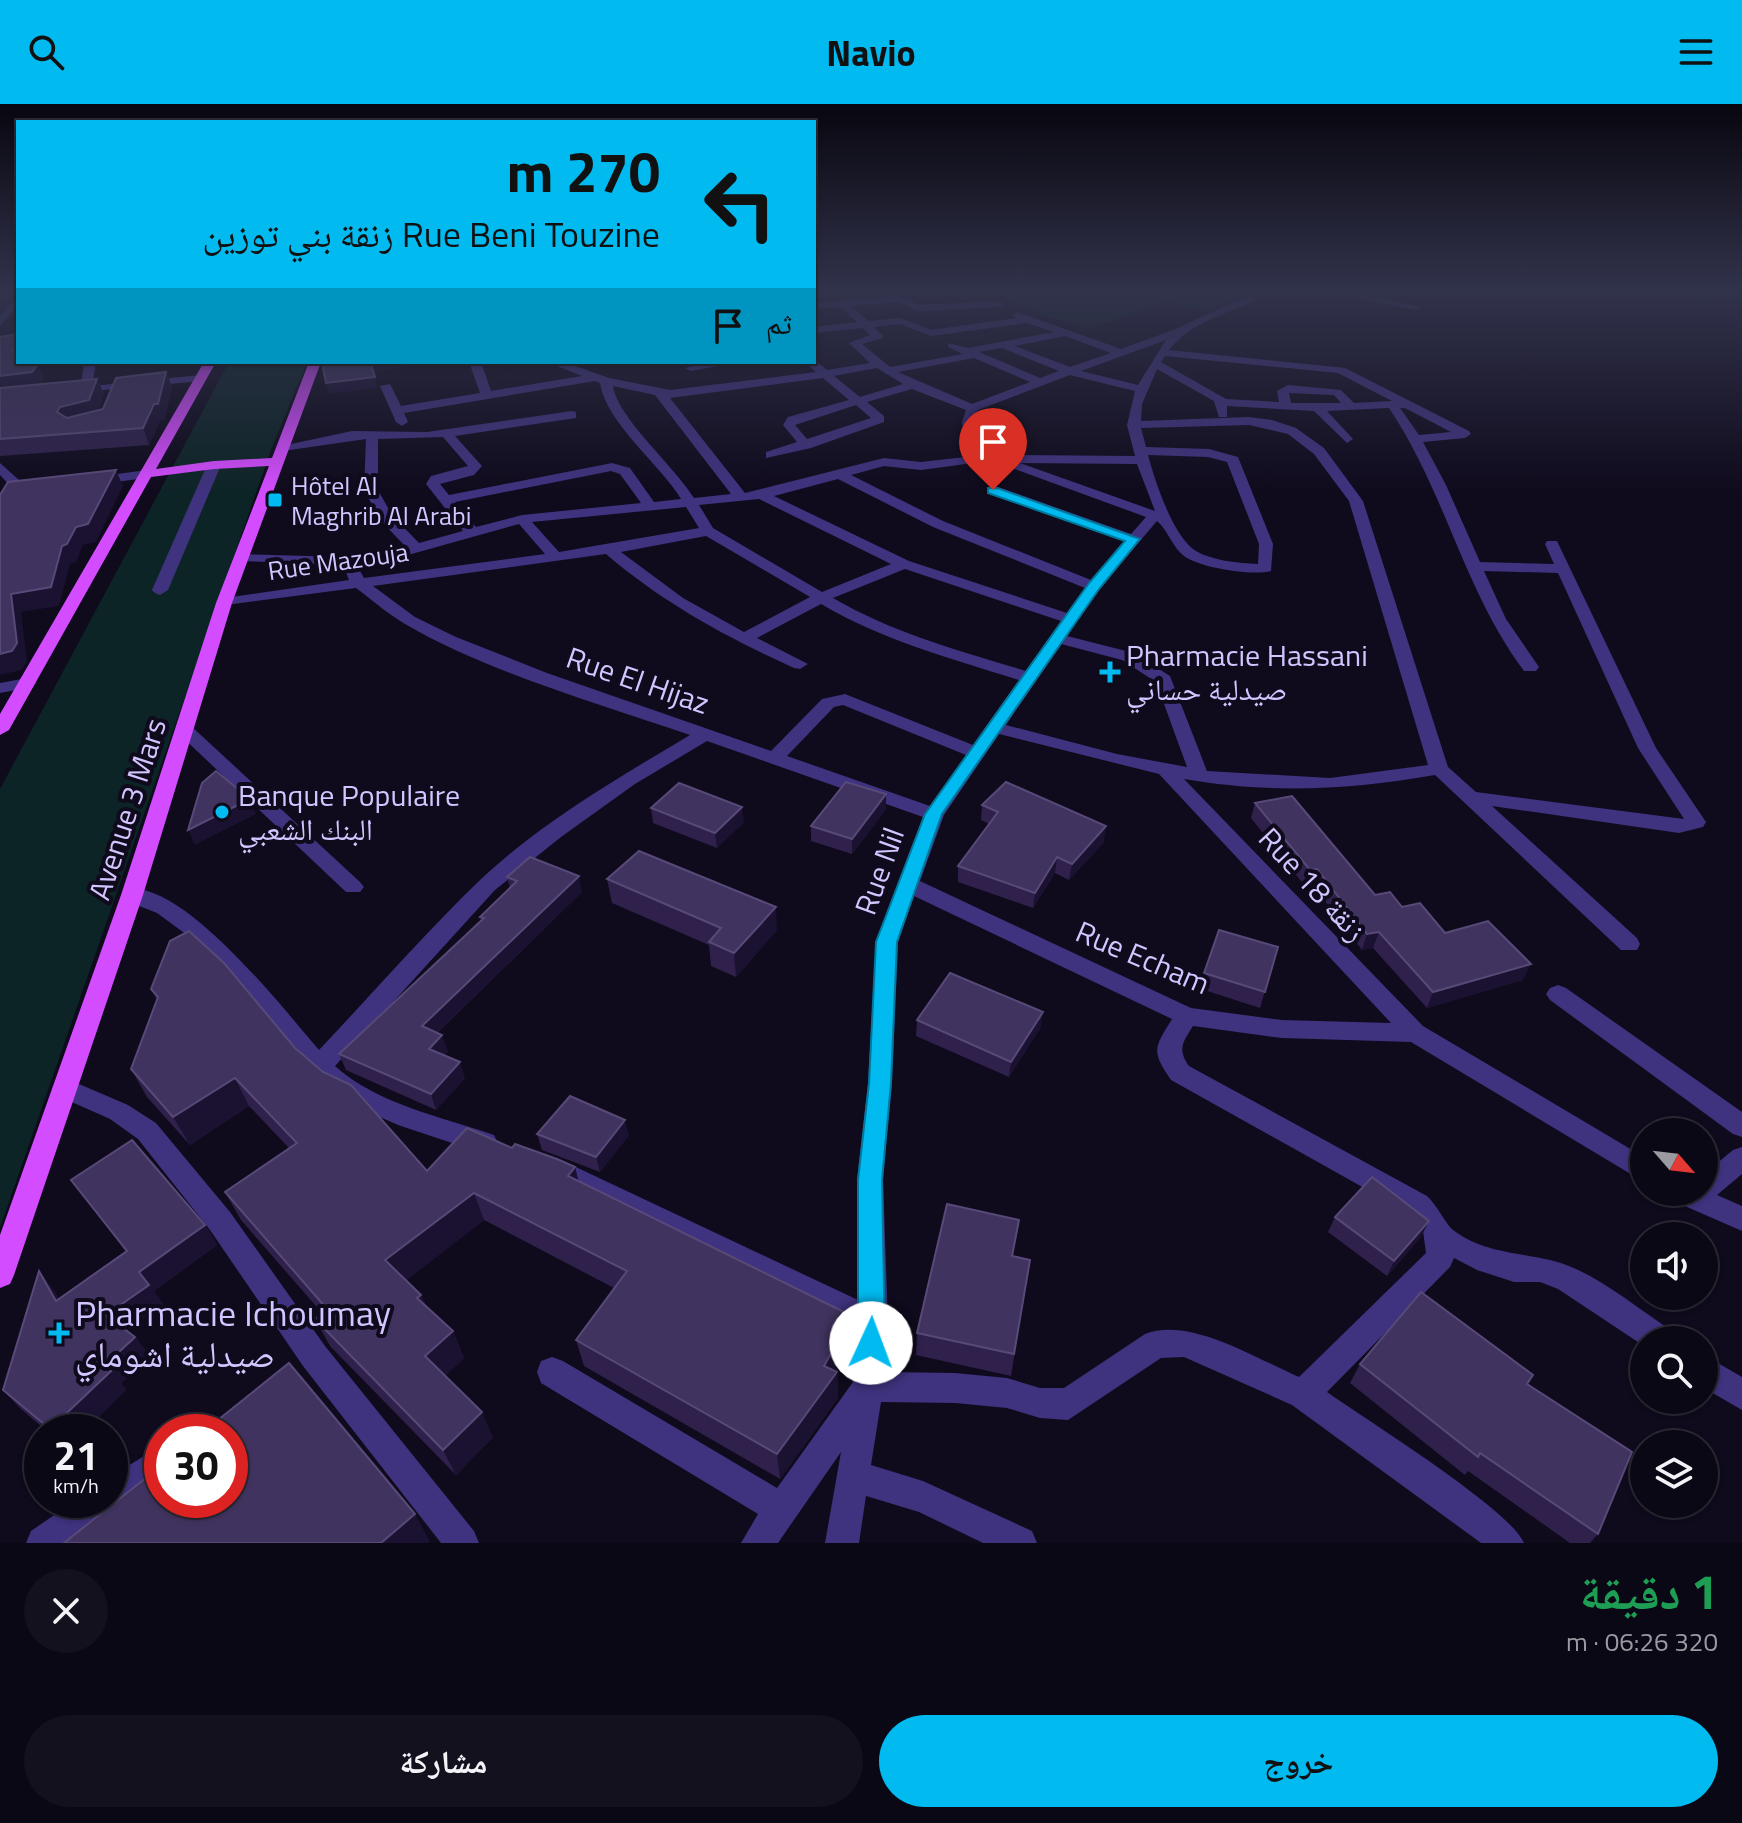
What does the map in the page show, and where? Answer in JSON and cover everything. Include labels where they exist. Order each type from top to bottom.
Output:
[{"type":"main road","points":[[0,730],[209,364]]},
{"type":"main road","name":"Avenue 3 Mars","points":[[0,1275],[132,895],[224,603],[314,364]]},
{"type":"main road","points":[[147,474],[214,465],[277,462]]},
{"type":"street","points":[[871,358],[909,386],[973,408],[1038,381],[1108,358]]},
{"type":"street","points":[[559,364],[601,379],[661,394],[711,391],[940,358]]},
{"type":"street","points":[[983,358],[1038,381]]},
{"type":"street","points":[[1037,358],[1071,372],[1141,389]]},
{"type":"street","points":[[240,557],[348,561],[416,549],[522,519],[761,495],[877,462],[921,466],[997,458],[1139,456],[1209,453],[1233,460],[1262,534],[1268,564],[1262,569],[1193,555],[1162,518],[1139,456],[1133,425],[1141,389],[1160,358]]},
{"type":"street","points":[[1160,358],[1223,402],[1317,408],[1411,403]]},
{"type":"street","points":[[1163,358],[1331,367],[1359,377],[1465,434],[1417,439]]},
{"type":"street","points":[[86,390],[90,364]]},
{"type":"street","points":[[476,364],[487,396]]},
{"type":"street","points":[[771,455],[879,420],[878,414],[812,364]]},
{"type":"street","points":[[689,365],[711,391]]},
{"type":"street","points":[[57,393],[201,378]]},
{"type":"street","points":[[398,410],[601,379]]},
{"type":"street","points":[[601,379],[630,427],[677,481],[708,531],[820,598],[921,644],[1028,677]]},
{"type":"street","points":[[386,386],[398,410],[406,438]]},
{"type":"street","points":[[806,445],[788,422],[909,386]]},
{"type":"street","points":[[110,402],[115,387]]},
{"type":"street","points":[[1286,407],[1283,391],[1288,389],[1337,392],[1351,407]]},
{"type":"street","points":[[661,394],[741,497]]},
{"type":"street","points":[[1223,402],[1224,422]]},
{"type":"street","points":[[1393,406],[1417,439],[1475,566],[1497,623],[1530,667]]},
{"type":"street","points":[[973,408],[968,426],[972,440],[997,458],[1162,518]]},
{"type":"street","points":[[1317,408],[1347,439]]},
{"type":"street","points":[[283,447],[372,435],[406,438],[572,415]]},
{"type":"street","points":[[1133,425],[1272,424],[1302,437],[1327,460],[1356,501],[1439,769],[1629,944]]},
{"type":"street","points":[[446,433],[475,466],[469,472],[433,480],[472,532]]},
{"type":"street","points":[[372,435],[369,484],[374,497],[381,512],[416,549]]},
{"type":"street","points":[[160,590],[214,465]]},
{"type":"street","points":[[0,467],[23,491]]},
{"type":"street","points":[[446,500],[606,467],[625,471],[651,507]]},
{"type":"street","points":[[85,482],[147,474]]},
{"type":"street","points":[[839,474],[938,524],[1094,586]]},
{"type":"street","points":[[0,494],[38,488]]},
{"type":"street","points":[[993,490],[1133,539]]},
{"type":"street","points":[[761,495],[904,564],[1070,619]]},
{"type":"street","name":"Rue Nil","points":[[842,1543],[868,1387],[873,1322],[870,1180],[880,1083],[887,942],[934,814],[1094,586],[1133,539],[1162,518]]},
{"type":"street","points":[[522,519],[554,556]]},
{"type":"street","name":"Rue Mazouja","points":[[224,603],[358,582],[611,551],[708,531]]},
{"type":"street","points":[[1468,797],[1679,827],[1696,822],[1647,748],[1552,544]]},
{"type":"street","points":[[611,551],[672,602],[800,664]]},
{"type":"street","name":"Rue El Hijaz","points":[[348,561],[358,582],[409,620],[450,641],[541,677],[934,814]]},
{"type":"street","points":[[743,639],[820,598],[904,564]]},
{"type":"street","points":[[1475,566],[1562,569]]},
{"type":"street","points":[[1056,638],[1132,658],[1154,668],[1164,680],[1199,774]]},
{"type":"street","points":[[0,688],[27,683]]},
{"type":"street","points":[[776,757],[828,703],[845,699],[975,752]]},
{"type":"street","points":[[993,727],[1088,755],[1168,773],[1328,784],[1439,769]]},
{"type":"street","points":[[184,729],[353,887]]},
{"type":"street","points":[[319,1067],[488,885],[554,832],[628,780],[707,733]]},
{"type":"street","name":"Rue 18 زنقة","points":[[1168,773],[1415,1033]]},
{"type":"street","name":"Rue Echam","points":[[907,884],[1187,1016],[1282,1029],[1415,1033]]},
{"type":"street","points":[[132,895],[165,908],[195,929],[226,958],[319,1067],[346,1091],[374,1105],[508,1151]]},
{"type":"street","points":[[1558,994],[1742,1126]]},
{"type":"street","points":[[1187,1016],[1169,1044],[1168,1056],[1180,1073],[1417,1204],[1432,1217],[1442,1238],[1440,1258],[1303,1394]]},
{"type":"street","points":[[1415,1033],[1630,1163]]},
{"type":"street","points":[[65,1088],[119,1112],[147,1131],[220,1221],[302,1364],[453,1540]]},
{"type":"street","points":[[1718,1176],[1742,1158]]},
{"type":"street","points":[[535,1161],[575,1176],[873,1322]]},
{"type":"street","points":[[1718,1206],[1742,1219]]},
{"type":"street","points":[[1442,1238],[1487,1261],[1514,1269],[1540,1269],[1568,1279],[1639,1326]]},
{"type":"street","points":[[758,1543],[868,1387],[955,1388],[1007,1393],[1040,1403],[1068,1404],[1156,1344],[1185,1343],[1303,1394],[1462,1506],[1507,1543]]},
{"type":"street","points":[[552,1372],[782,1510]]},
{"type":"street","points":[[1718,1379],[1742,1395]]},
{"type":"street","points":[[855,1476],[923,1497],[1020,1543]]},
{"type":"street","points":[[43,1543],[79,1518]]},
{"type":"green space","points":[[228,364],[306,364],[271,450],[0,1228],[0,789]]},
{"type":"building","points":[[0,358],[16,358],[16,364],[37,365],[32,372],[0,376]]},
{"type":"building","points":[[325,364],[371,364],[375,377],[326,383]]},
{"type":"building","points":[[166,372],[158,404],[154,404],[143,428],[0,439],[0,388],[97,379],[89,400],[60,407],[57,412],[67,418],[103,409],[116,378]]},
{"type":"building","points":[[116,470],[88,524],[76,527],[67,544],[62,546],[51,587],[11,594],[17,643],[12,651],[0,654],[0,495],[8,482]]},
{"type":"building","points":[[216,771],[250,799],[188,830],[202,783]]},
{"type":"building","points":[[846,782],[886,794],[852,839],[811,826]]},
{"type":"building","points":[[1006,782],[1106,826],[1072,864],[1057,857],[1035,893],[958,866],[998,812],[982,805]]},
{"type":"building","points":[[679,783],[742,807],[715,833],[651,808]]},
{"type":"building","points":[[1292,796],[1375,895],[1390,892],[1402,907],[1420,903],[1445,933],[1488,921],[1531,964],[1433,992],[1379,932],[1367,934],[1317,869],[1310,870],[1255,803]]},
{"type":"building","points":[[639,851],[776,907],[734,953],[709,942],[721,928],[607,879]]},
{"type":"building","points":[[530,857],[579,876],[422,1026],[442,1035],[429,1049],[460,1062],[431,1094],[339,1054],[484,918],[480,917],[517,881],[507,877]]},
{"type":"building","points":[[1219,930],[1278,947],[1265,992],[1204,973]]},
{"type":"building","points":[[189,931],[224,963],[295,1048],[323,1072],[351,1085],[427,1171],[467,1128],[512,1148],[515,1144],[575,1167],[568,1176],[852,1316],[824,1366],[837,1372],[777,1454],[576,1340],[627,1271],[474,1193],[385,1260],[421,1295],[417,1298],[453,1331],[425,1356],[482,1412],[443,1450],[315,1319],[327,1309],[225,1192],[297,1143],[235,1078],[173,1117],[131,1069],[158,997],[151,989],[170,941]]},
{"type":"building","points":[[950,973],[1043,1012],[1011,1062],[917,1020]]},
{"type":"building","points":[[570,1096],[625,1120],[596,1157],[537,1134]]},
{"type":"building","points":[[132,1140],[205,1225],[139,1272],[149,1285],[106,1315],[135,1337],[104,1366],[111,1371],[66,1414],[32,1414],[3,1390],[39,1271],[56,1301],[127,1251],[71,1180]]},
{"type":"building","points":[[1372,1177],[1429,1221],[1394,1261],[1335,1217]]},
{"type":"building","points":[[947,1204],[1019,1220],[1012,1256],[1030,1260],[1014,1354],[917,1333]]},
{"type":"building","points":[[1421,1292],[1533,1375],[1527,1384],[1630,1451],[1598,1534],[1480,1453],[1478,1457],[1360,1364]]},
{"type":"building","points":[[289,1363],[415,1514],[381,1543],[64,1543],[95,1518],[128,1518],[128,1492],[144,1479],[144,1518],[248,1518],[248,1414],[225,1414]]},
{"type":"place","name":"Hôtel Al Maghrib Al Arabi","points":[[275,500]]},
{"type":"place","name":"Pharmacie Hassani صيدلية حساني","points":[[1110,672]]},
{"type":"place","name":"Banque Populaire البنك الشعبي","points":[[222,812]]},
{"type":"place","name":"Pharmacie Ichoumay صيدلية اشوماي","points":[[59,1333]]},
{"type":"route","points":[[871,1343],[870,1180],[880,1083],[887,942],[934,814],[1094,586],[1133,539],[993,490]]}]
